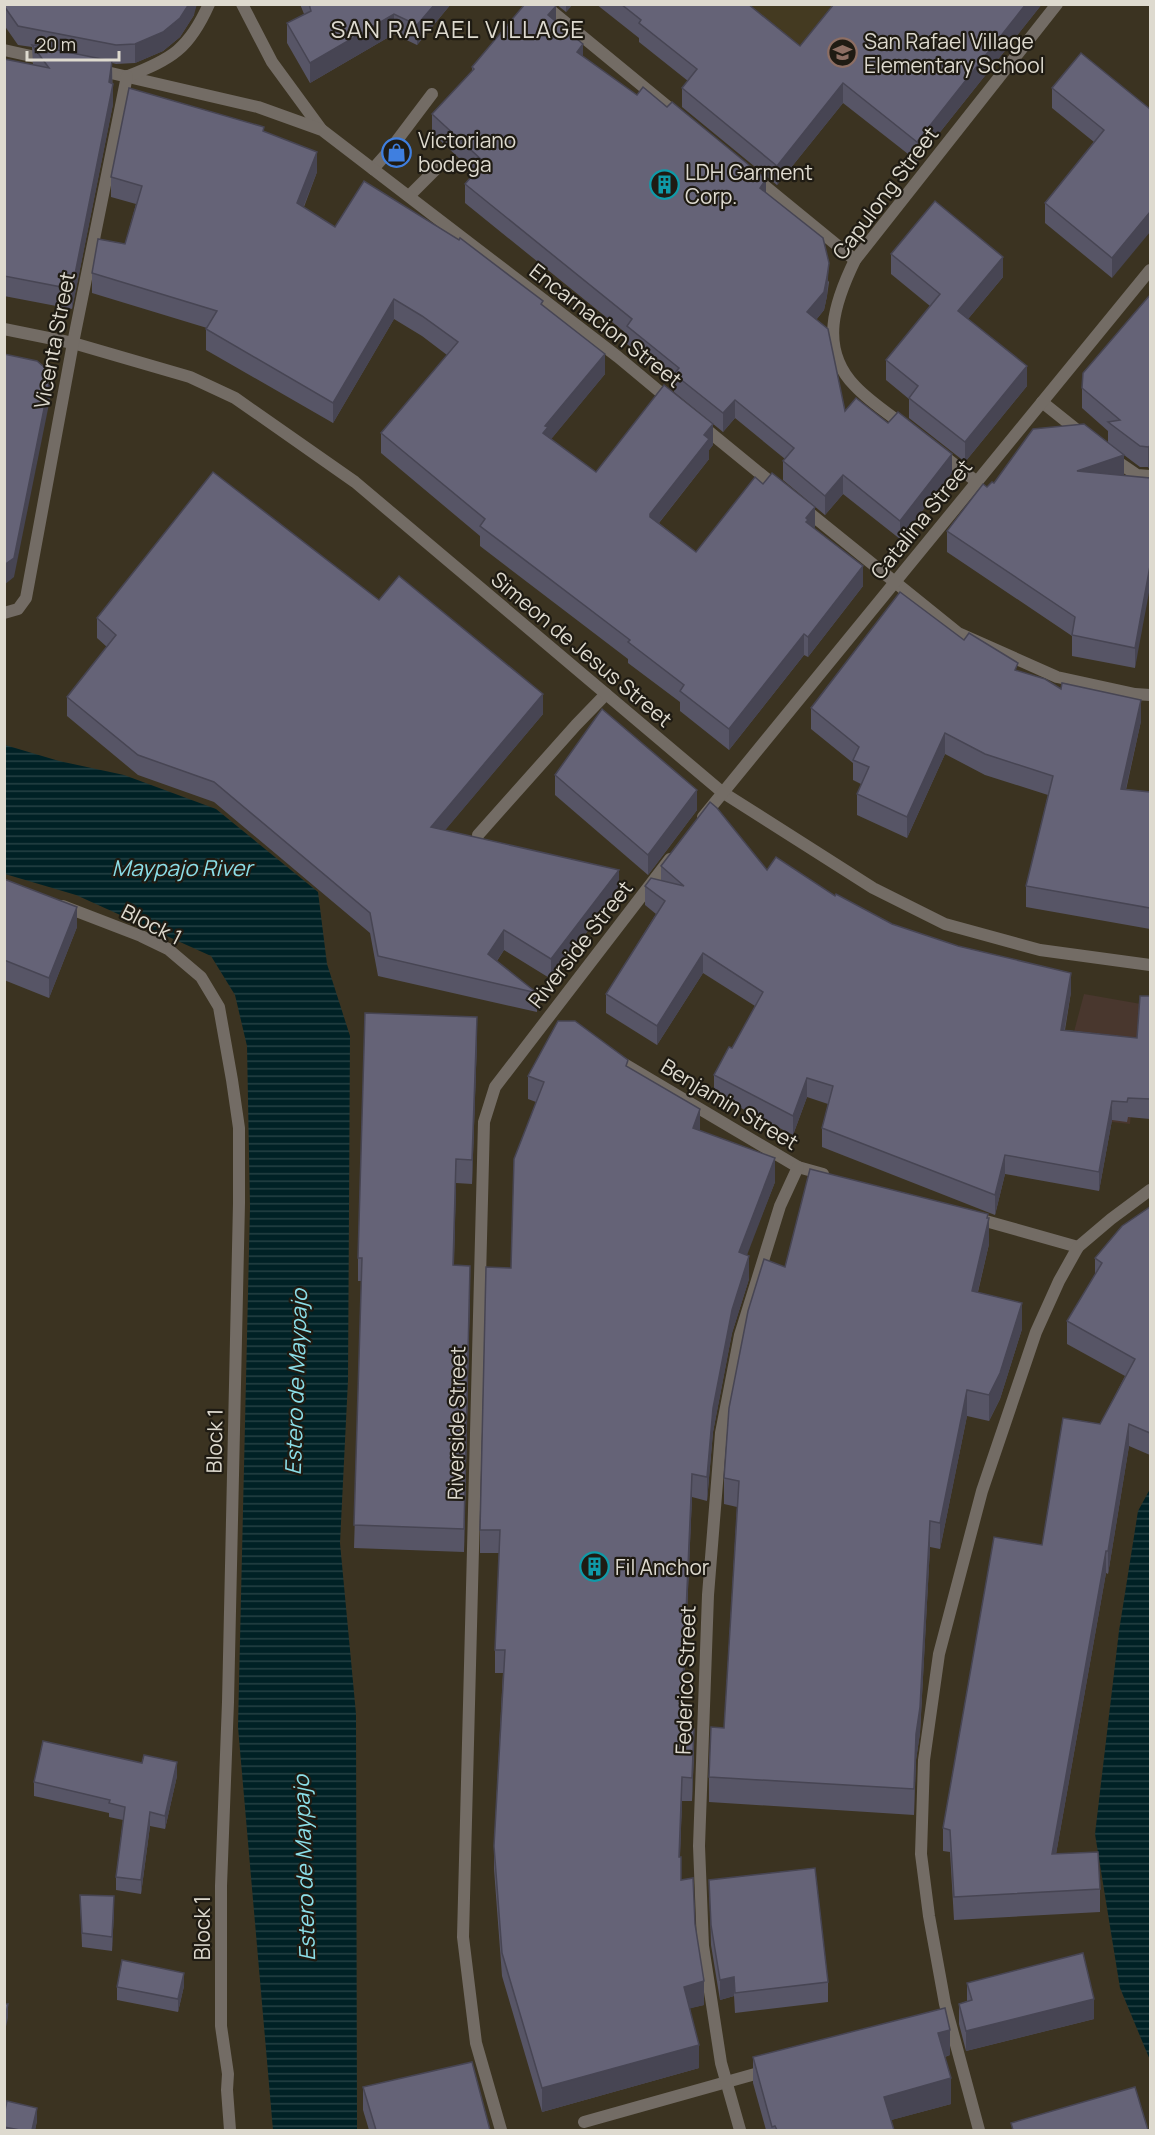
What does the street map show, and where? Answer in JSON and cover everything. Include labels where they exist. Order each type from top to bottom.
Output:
[{"type":"street","points":[[127,76],[157,65],[177,54],[194,35],[209,4]]},
{"type":"street","points":[[242,4],[272,62],[322,130]]},
{"type":"street","points":[[543,4],[690,125]]},
{"type":"street","name":"Capulong Street","points":[[976,482],[855,386],[842,368],[835,348],[832,322],[840,291],[855,260],[1057,4]]},
{"type":"street","points":[[4,51],[60,62]]},
{"type":"street","name":"Encarnacion Street","points":[[82,67],[258,107],[322,130],[618,357],[958,633],[1057,677],[1135,694],[1150,695]]},
{"type":"street","name":"Vicenta Street","points":[[4,613],[18,609],[26,598],[73,343],[127,76]]},
{"type":"street","points":[[373,170],[432,94]]},
{"type":"street","points":[[409,196],[440,165]]},
{"type":"street","points":[[745,170],[855,260]]},
{"type":"street","name":"Catalina Street","points":[[722,792],[1150,270]]},
{"type":"street","name":"Simeon de Jesus Street","points":[[4,329],[73,343],[190,377],[235,398],[355,482],[722,792],[873,888],[945,924],[1040,950],[1150,965]]},
{"type":"street","points":[[1042,402],[1137,475],[1150,476]]},
{"type":"street","points":[[478,835],[606,694]]},
{"type":"street","points":[[693,830],[722,792]]},
{"type":"street","name":"Riverside Street","points":[[501,2130],[476,2043],[463,1937],[484,1122],[495,1087],[552,1021],[678,849]]},
{"type":"street","name":"Block 1","points":[[53,902],[141,936],[168,949],[201,977],[219,1008],[239,1128],[228,1702],[221,1886],[221,2026],[228,2074],[227,2107],[230,2130]]},
{"type":"street","name":"Benjamin Street","points":[[607,1054],[798,1167],[832,1177]]},
{"type":"street","name":"Federico Street","points":[[740,2130],[721,2063],[703,1946],[699,1846],[708,1595],[721,1434],[740,1335],[780,1206],[798,1167]]},
{"type":"street","points":[[980,2130],[945,2025],[921,1854],[924,1760],[939,1654],[982,1491],[1036,1332],[1059,1281],[1078,1247],[1150,1190]]},
{"type":"street","points":[[966,1216],[1078,1247]]},
{"type":"street","points":[[584,2122],[783,2067]]},
{"type":"shaded area","name":"San Rafael Village Elementary School","points":[[740,5],[931,5],[851,101]]},
{"type":"shaded area","points":[[1084,994],[1141,1004],[1130,1124],[1052,1115]]},
{"type":"water","name":"Maypajo River","points":[[5,745],[59,761],[124,775],[216,809],[318,892],[327,964],[350,1036],[348,1380],[340,1543],[356,1714],[357,2130],[273,2130],[238,1727],[250,1207],[247,1046],[235,995],[211,956],[76,895],[5,874]]},
{"type":"water","points":[[1150,1489],[1150,2060],[1120,1988],[1095,1834],[1119,1631],[1138,1511]]},
{"type":"building","points":[[4,4],[189,4],[180,18],[163,32],[135,44],[116,45],[18,26]]},
{"type":"building","points":[[309,4],[435,4],[417,25],[394,14],[310,63],[287,23],[311,11]]},
{"type":"building","points":[[525,4],[553,4],[556,6],[548,15],[583,44],[577,52],[637,95],[643,87],[667,107],[672,102],[766,179],[760,188],[823,238],[829,263],[824,292],[807,312],[828,329],[845,411],[856,398],[888,423],[898,412],[952,454],[900,521],[843,475],[825,496],[783,461],[794,448],[735,400],[723,413],[674,374],[679,368],[627,326],[632,319],[465,184],[484,162],[432,114],[474,69],[472,67]]},
{"type":"building","points":[[621,4],[748,4],[800,46],[834,4],[1026,4],[917,142],[843,83],[777,166],[682,88],[697,69],[639,23],[641,20]]},
{"type":"building","points":[[32,45],[112,61],[109,82],[113,84],[72,289],[4,276],[4,59],[49,68]]},
{"type":"building","points":[[1081,53],[1150,109],[1150,212],[1112,258],[1045,203],[1104,130],[1052,88]]},
{"type":"building","points":[[129,88],[264,127],[263,131],[317,152],[297,203],[335,227],[364,181],[459,240],[460,238],[543,301],[541,304],[605,354],[545,426],[548,427],[543,433],[596,472],[664,385],[713,424],[704,435],[709,439],[650,514],[650,517],[696,552],[755,477],[763,484],[772,473],[815,507],[806,518],[808,520],[806,522],[863,566],[808,637],[804,634],[729,729],[680,691],[684,685],[628,642],[630,640],[480,526],[485,519],[381,433],[458,342],[422,316],[394,299],[333,403],[206,329],[217,311],[92,273],[98,239],[125,244],[142,186],[111,177]]},
{"type":"building","points":[[935,201],[1003,257],[958,311],[1027,366],[965,442],[909,398],[918,386],[886,360],[940,294],[891,254]]},
{"type":"building","points":[[1150,295],[1150,446],[1148,447],[1140,446],[1108,422],[1120,420],[1082,388],[1083,373]]},
{"type":"building","points":[[4,354],[37,361],[44,367],[50,379],[14,558],[4,565]]},
{"type":"building","points":[[1084,424],[1124,455],[1077,471],[1150,478],[1150,566],[1135,648],[1072,635],[1075,617],[947,531],[983,484],[987,487],[992,482],[994,483],[1033,429]]},
{"type":"building","points":[[213,472],[379,600],[399,576],[543,694],[431,827],[619,870],[551,959],[504,930],[488,954],[537,993],[378,956],[370,913],[214,782],[138,755],[67,697],[116,635],[97,618]]},
{"type":"building","points":[[900,592],[964,640],[969,633],[1018,663],[1015,670],[1045,679],[1061,689],[1062,683],[1141,700],[1121,789],[1150,792],[1150,908],[1026,886],[1053,776],[985,754],[945,733],[907,817],[857,794],[869,767],[853,760],[859,747],[811,708]]},
{"type":"building","points":[[602,709],[697,790],[648,855],[555,775]]},
{"type":"building","points":[[710,802],[767,870],[776,857],[835,896],[836,894],[892,924],[958,946],[1071,973],[1061,1030],[1137,1038],[1140,996],[1150,996],[1150,1099],[1128,1098],[1127,1102],[1112,1101],[1099,1172],[1005,1155],[995,1195],[822,1128],[833,1086],[807,1078],[793,1116],[714,1075],[763,992],[703,953],[657,1026],[606,994],[665,901],[645,886],[651,878],[684,886],[661,866]]},
{"type":"building","points":[[4,879],[77,907],[49,978],[4,960]]},
{"type":"building","points":[[365,1013],[477,1017],[472,1160],[456,1159],[453,1265],[470,1266],[464,1529],[354,1525],[362,1258],[358,1258]]},
{"type":"building","points":[[558,1021],[575,1021],[628,1060],[626,1066],[700,1109],[693,1128],[775,1158],[739,1252],[749,1256],[732,1310],[713,1408],[707,1477],[692,1474],[681,1728],[694,1729],[692,1778],[682,1777],[679,1857],[681,1857],[681,1880],[693,1878],[695,1924],[704,1981],[684,1987],[699,2045],[542,2088],[502,1953],[494,1846],[505,1650],[495,1650],[500,1530],[480,1530],[486,1267],[511,1268],[514,1159],[544,1082],[528,1076]]},
{"type":"building","points":[[810,1169],[988,1214],[972,1291],[1022,1303],[1000,1373],[989,1395],[967,1390],[940,1523],[930,1521],[914,1789],[709,1777],[711,1727],[724,1728],[739,1481],[724,1478],[729,1408],[748,1311],[764,1259],[785,1267]]},
{"type":"building","points":[[1150,1207],[1150,1433],[1129,1424],[1052,1854],[1098,1852],[1100,1889],[954,1897],[950,1830],[943,1828],[994,1537],[1042,1545],[1063,1418],[1100,1424],[1135,1359],[1067,1321],[1102,1263],[1095,1258],[1122,1226]]},
{"type":"building","points":[[43,1741],[142,1763],[144,1755],[177,1762],[165,1816],[150,1812],[141,1880],[116,1877],[125,1807],[109,1803],[110,1800],[34,1782]]},
{"type":"building","points":[[815,1868],[828,1982],[735,1993],[734,1977],[720,1980],[711,1925],[709,1880]]},
{"type":"building","points":[[80,1895],[114,1896],[112,1937],[82,1933]]},
{"type":"building","points":[[1083,1953],[1094,1999],[966,2031],[959,2004],[972,2000],[967,1983]]},
{"type":"building","points":[[122,1960],[184,1973],[178,1999],[117,1987]]},
{"type":"building","points":[[4,2004],[8,2004],[4,2022]]},
{"type":"building","points":[[945,2008],[950,2030],[938,2033],[951,2078],[884,2097],[894,2130],[777,2130],[775,2126],[772,2127],[753,2057]]},
{"type":"building","points":[[472,2062],[490,2130],[376,2130],[363,2087]]},
{"type":"building","points":[[1135,2087],[1148,2130],[1013,2130],[1011,2123]]},
{"type":"building","points":[[7,2101],[37,2108],[32,2130],[4,2127]]},
{"type":"place","name":"San Rafael Village Elementary School","points":[[843,53]]},
{"type":"place","name":"Victoriano bodega","points":[[397,152]]},
{"type":"place","name":"LDH Garment Corp.","points":[[664,184]]},
{"type":"place","name":"Fil Anchor","points":[[594,1567]]},
{"type":"district","name":"SAN RAFAEL VILLAGE","points":[[458,28]]},
{"type":"water label","name":"Estero de Maypajo","points":[[296,1382]]},
{"type":"water label","name":"Estero de Maypajo","points":[[304,1868]]}]
